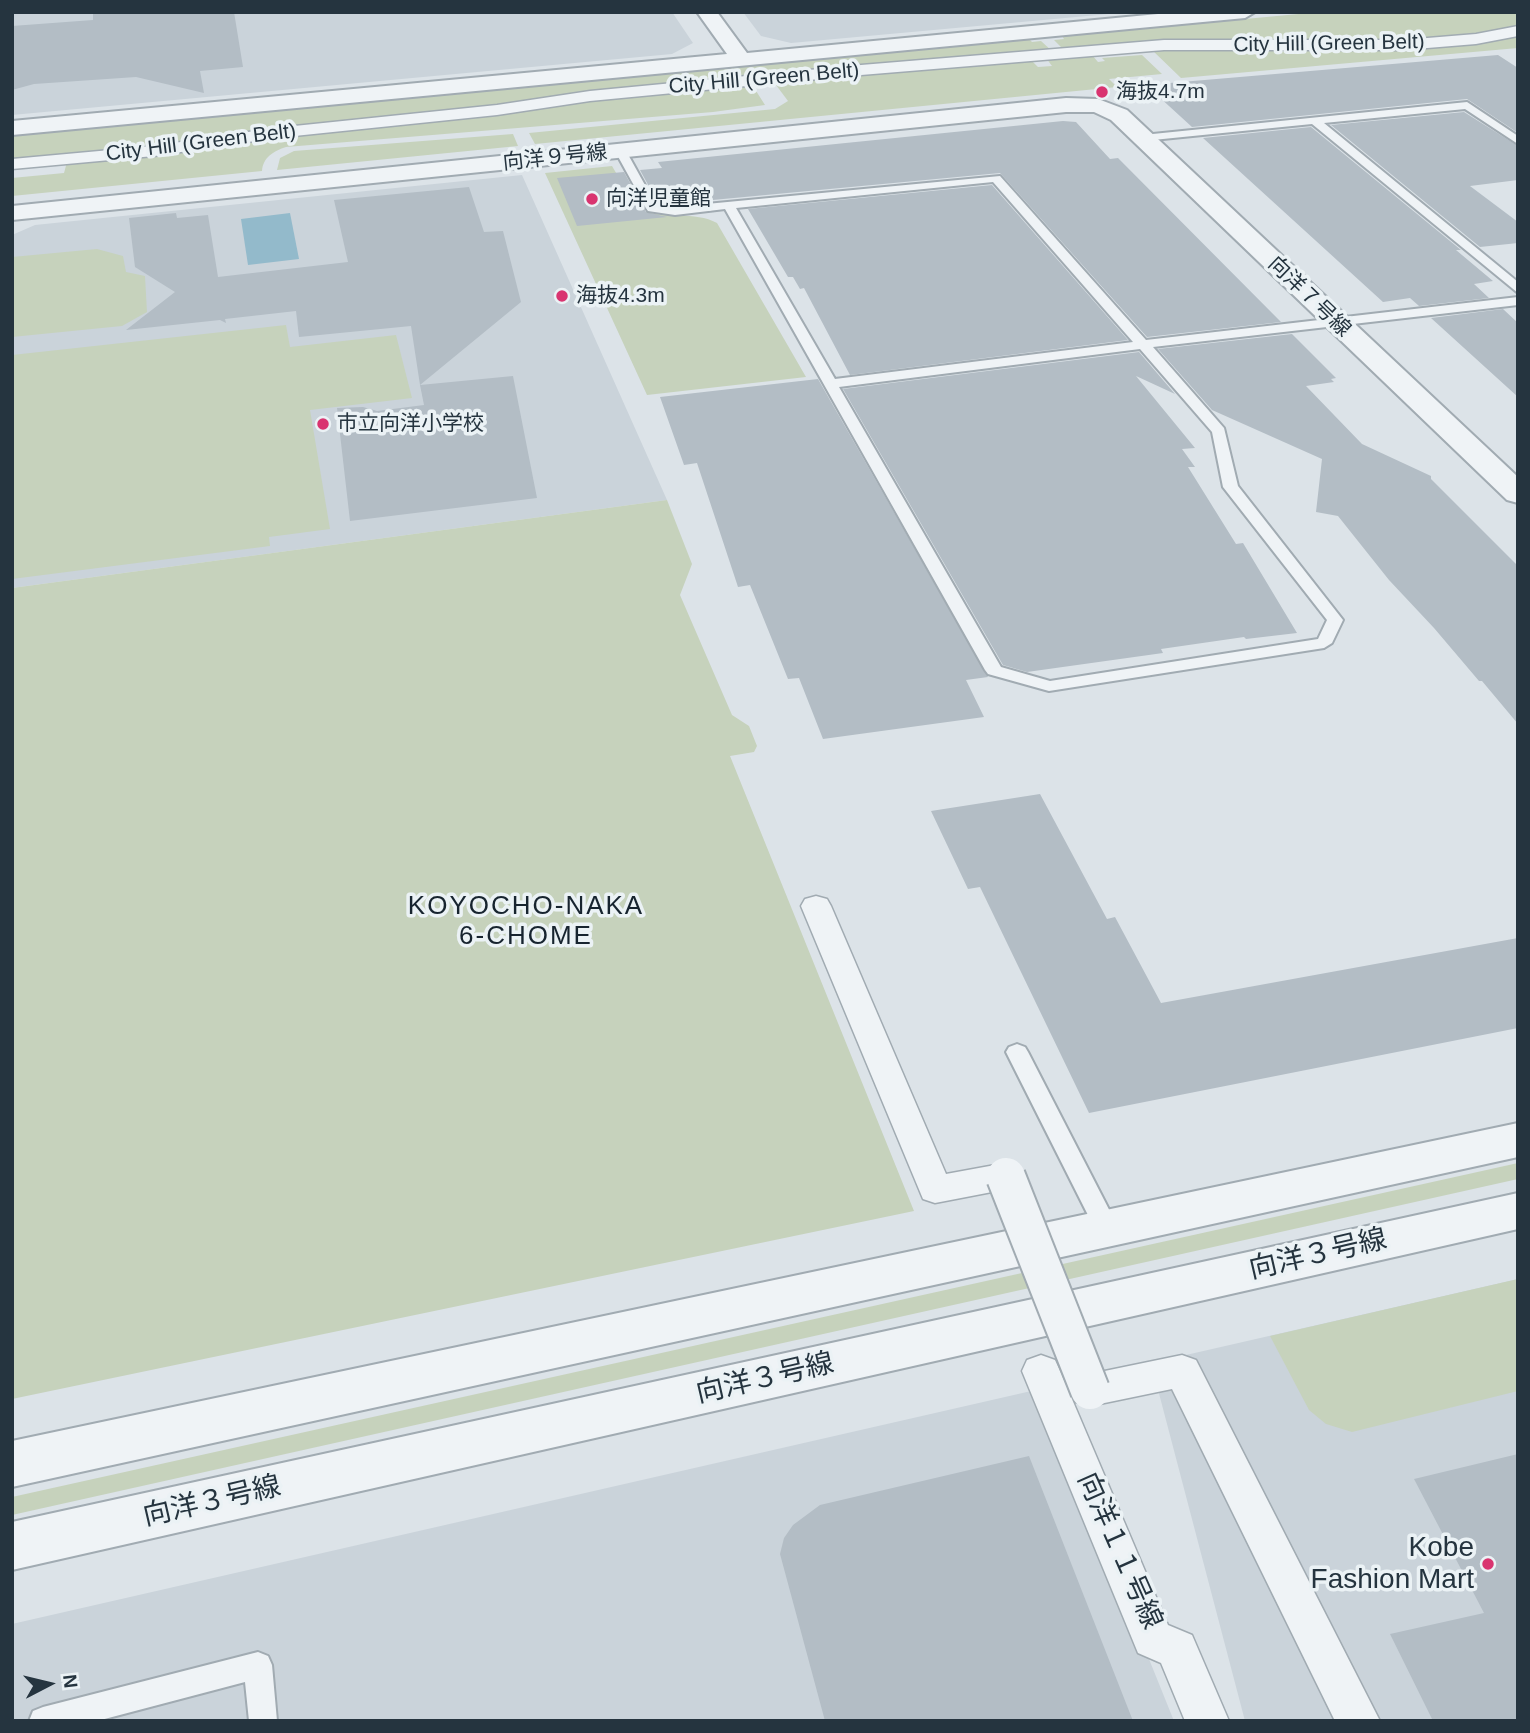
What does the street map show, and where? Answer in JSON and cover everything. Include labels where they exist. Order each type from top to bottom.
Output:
[{"type":"street","points":[[707,12],[740,58]]},
{"type":"street","points":[[12,128],[1245,12]]},
{"type":"street","name":"City Hill (Green Belt)","points":[[12,164],[154,151],[275,133],[497,110],[590,96],[861,70],[1164,46],[1404,45],[1476,39],[1518,31]]},
{"type":"street","name":"向洋９号線","points":[[12,213],[1066,105],[1098,106]]},
{"type":"street","name":"向洋７号線","points":[[1098,106],[1119,115],[1518,494]]},
{"type":"street","points":[[1480,460],[1518,454]]},
{"type":"street","points":[[816,906],[935,1189],[1006,1177],[1090,1390],[1182,1371],[1358,1721]]},
{"type":"street","points":[[12,1464],[1518,1140]]},
{"type":"street","name":"向洋３号線","points":[[12,1546],[1518,1211]]},
{"type":"street","name":"向洋１１号線","points":[[1041,1371],[1153,1639],[1172,1639],[1207,1721]]},
{"type":"lane","points":[[1143,138],[1466,104],[1518,141]]},
{"type":"lane","points":[[1314,120],[1518,289]]},
{"type":"lane","points":[[621,151],[652,208],[675,211],[996,178],[1219,431],[1231,487],[1335,620],[1324,643],[1049,686],[994,670],[729,206]]},
{"type":"lane","points":[[830,384],[1333,321],[1518,301]]},
{"type":"lane","points":[[1017,1052],[1107,1228]]},
{"type":"lane","points":[[43,1721],[258,1665],[263,1721]]},
{"type":"shaded area","points":[[12,12],[672,12],[693,43],[672,54],[12,115]]},
{"type":"shaded area","points":[[743,12],[1131,12],[791,43],[761,36]]},
{"type":"shaded area","name":"市立向洋小学校","points":[[522,175],[667,500],[12,588],[12,235],[35,225]]},
{"type":"shaded area","points":[[1518,1279],[1518,1721],[1245,1721],[1151,1363]]},
{"type":"shaded area","points":[[1040,1389],[1174,1721],[12,1721],[12,1624]]},
{"type":"green space","points":[[1320,12],[1518,12],[1518,28],[1420,41],[1064,50],[1054,40],[1064,39],[1062,36]]},
{"type":"green space","points":[[1518,35],[1518,48],[1181,78],[1152,50],[1319,49]]},
{"type":"green space","points":[[1029,39],[1032,42],[1041,41],[1052,51],[510,104],[144,148],[12,160],[12,134]]},
{"type":"green space","points":[[1092,55],[1098,62],[1105,61],[1102,58],[1142,55],[1162,74],[1109,79],[1117,87],[535,144],[529,133],[775,109],[788,101],[773,81],[1031,60],[1038,67],[1052,66],[1046,58]]},
{"type":"green space","points":[[751,83],[765,105],[713,112],[286,147],[270,155],[264,162],[262,171],[12,196],[12,178],[64,173],[67,162],[288,134]]},
{"type":"green space","points":[[513,134],[518,146],[277,170],[280,158],[294,151]]},
{"type":"green space","points":[[612,166],[638,210],[699,217],[717,223],[806,377],[647,395],[545,173]]},
{"type":"green space","points":[[97,249],[123,256],[126,272],[145,276],[147,312],[122,326],[12,337],[12,257]]},
{"type":"green space","points":[[286,325],[290,347],[396,335],[412,398],[310,410],[330,529],[269,537],[270,546],[12,579],[12,355]]},
{"type":"green space","points":[[667,500],[692,564],[680,595],[732,715],[749,726],[757,746],[754,752],[730,756],[914,1211],[12,1399],[12,588]]},
{"type":"green space","points":[[1518,1163],[1518,1179],[12,1515],[12,1497]]},
{"type":"green space","points":[[1518,1279],[1518,1391],[1352,1432],[1326,1424],[1309,1410],[1270,1336]]},
{"type":"water","points":[[290,213],[299,259],[248,265],[241,219]]},
{"type":"building","points":[[93,12],[234,12],[243,67],[200,71],[204,93],[136,77],[34,84],[12,90],[12,26],[93,20]]},
{"type":"building","points":[[1498,55],[1518,68],[1518,133],[1467,99],[1192,127],[1146,85]]},
{"type":"building","points":[[1464,112],[1518,146],[1518,180],[1470,186],[1518,222],[1518,243],[1480,247],[1331,125]]},
{"type":"building","points":[[1063,121],[1076,122],[1110,159],[1118,158],[1281,322],[1147,337],[1000,173],[670,204],[658,203],[640,170],[662,168],[658,162]]},
{"type":"building","points":[[1311,127],[1461,250],[1456,250],[1493,281],[1474,284],[1489,298],[1419,306],[1410,298],[1383,302],[1203,138]]},
{"type":"building","name":"向洋児童館","points":[[624,172],[646,212],[667,217],[577,226],[557,178]]},
{"type":"building","points":[[992,185],[1128,340],[850,375],[804,288],[800,289],[793,277],[788,277],[748,209]]},
{"type":"building","points":[[469,187],[484,232],[503,231],[521,302],[420,385],[411,326],[299,337],[296,311],[225,319],[226,323],[220,320],[126,330],[175,292],[135,267],[129,218],[176,213],[177,218],[208,215],[218,277],[348,262],[334,200]]},
{"type":"building","points":[[1503,309],[1518,323],[1518,397],[1431,318]]},
{"type":"building","points":[[1292,334],[1336,378],[1331,379],[1334,382],[1306,386],[1362,444],[1431,476],[1518,566],[1518,724],[1389,580],[1338,516],[1316,512],[1322,459],[1212,410],[1158,349]]},
{"type":"building","points":[[1139,352],[1175,394],[1136,376],[1195,448],[1182,449],[1195,467],[1188,467],[1236,544],[1243,543],[1297,633],[1246,639],[1244,637],[1161,649],[1163,653],[1027,672],[1003,665],[843,389]]},
{"type":"building","points":[[513,376],[537,498],[350,521],[337,408],[363,407],[377,411],[424,405],[420,385]]},
{"type":"building","points":[[818,379],[988,677],[966,680],[984,717],[823,739],[799,678],[788,679],[750,585],[738,587],[697,463],[684,465],[660,397]]},
{"type":"building","points":[[1040,794],[1107,919],[1115,917],[1161,1003],[1518,938],[1518,1028],[1089,1113],[980,887],[968,889],[931,811]]},
{"type":"building","name":"Kobe Fashion Mart","points":[[1518,1454],[1518,1721],[1433,1721],[1390,1634],[1484,1613],[1414,1479]]},
{"type":"building","points":[[1029,1456],[1133,1721],[825,1721],[780,1554],[784,1538],[793,1525],[820,1505]]},
{"type":"place","name":"海抜4.7m","points":[[1102,92]]},
{"type":"place","name":"向洋児童館","points":[[592,199]]},
{"type":"place","name":"海抜4.3m","points":[[562,296]]},
{"type":"place","name":"市立向洋小学校","points":[[323,424]]},
{"type":"place","name":"Kobe Fashion Mart","points":[[1488,1564]]},
{"type":"district","name":"KOYOCHO-NAKA 6-CHOME","points":[[526,922]]}]
